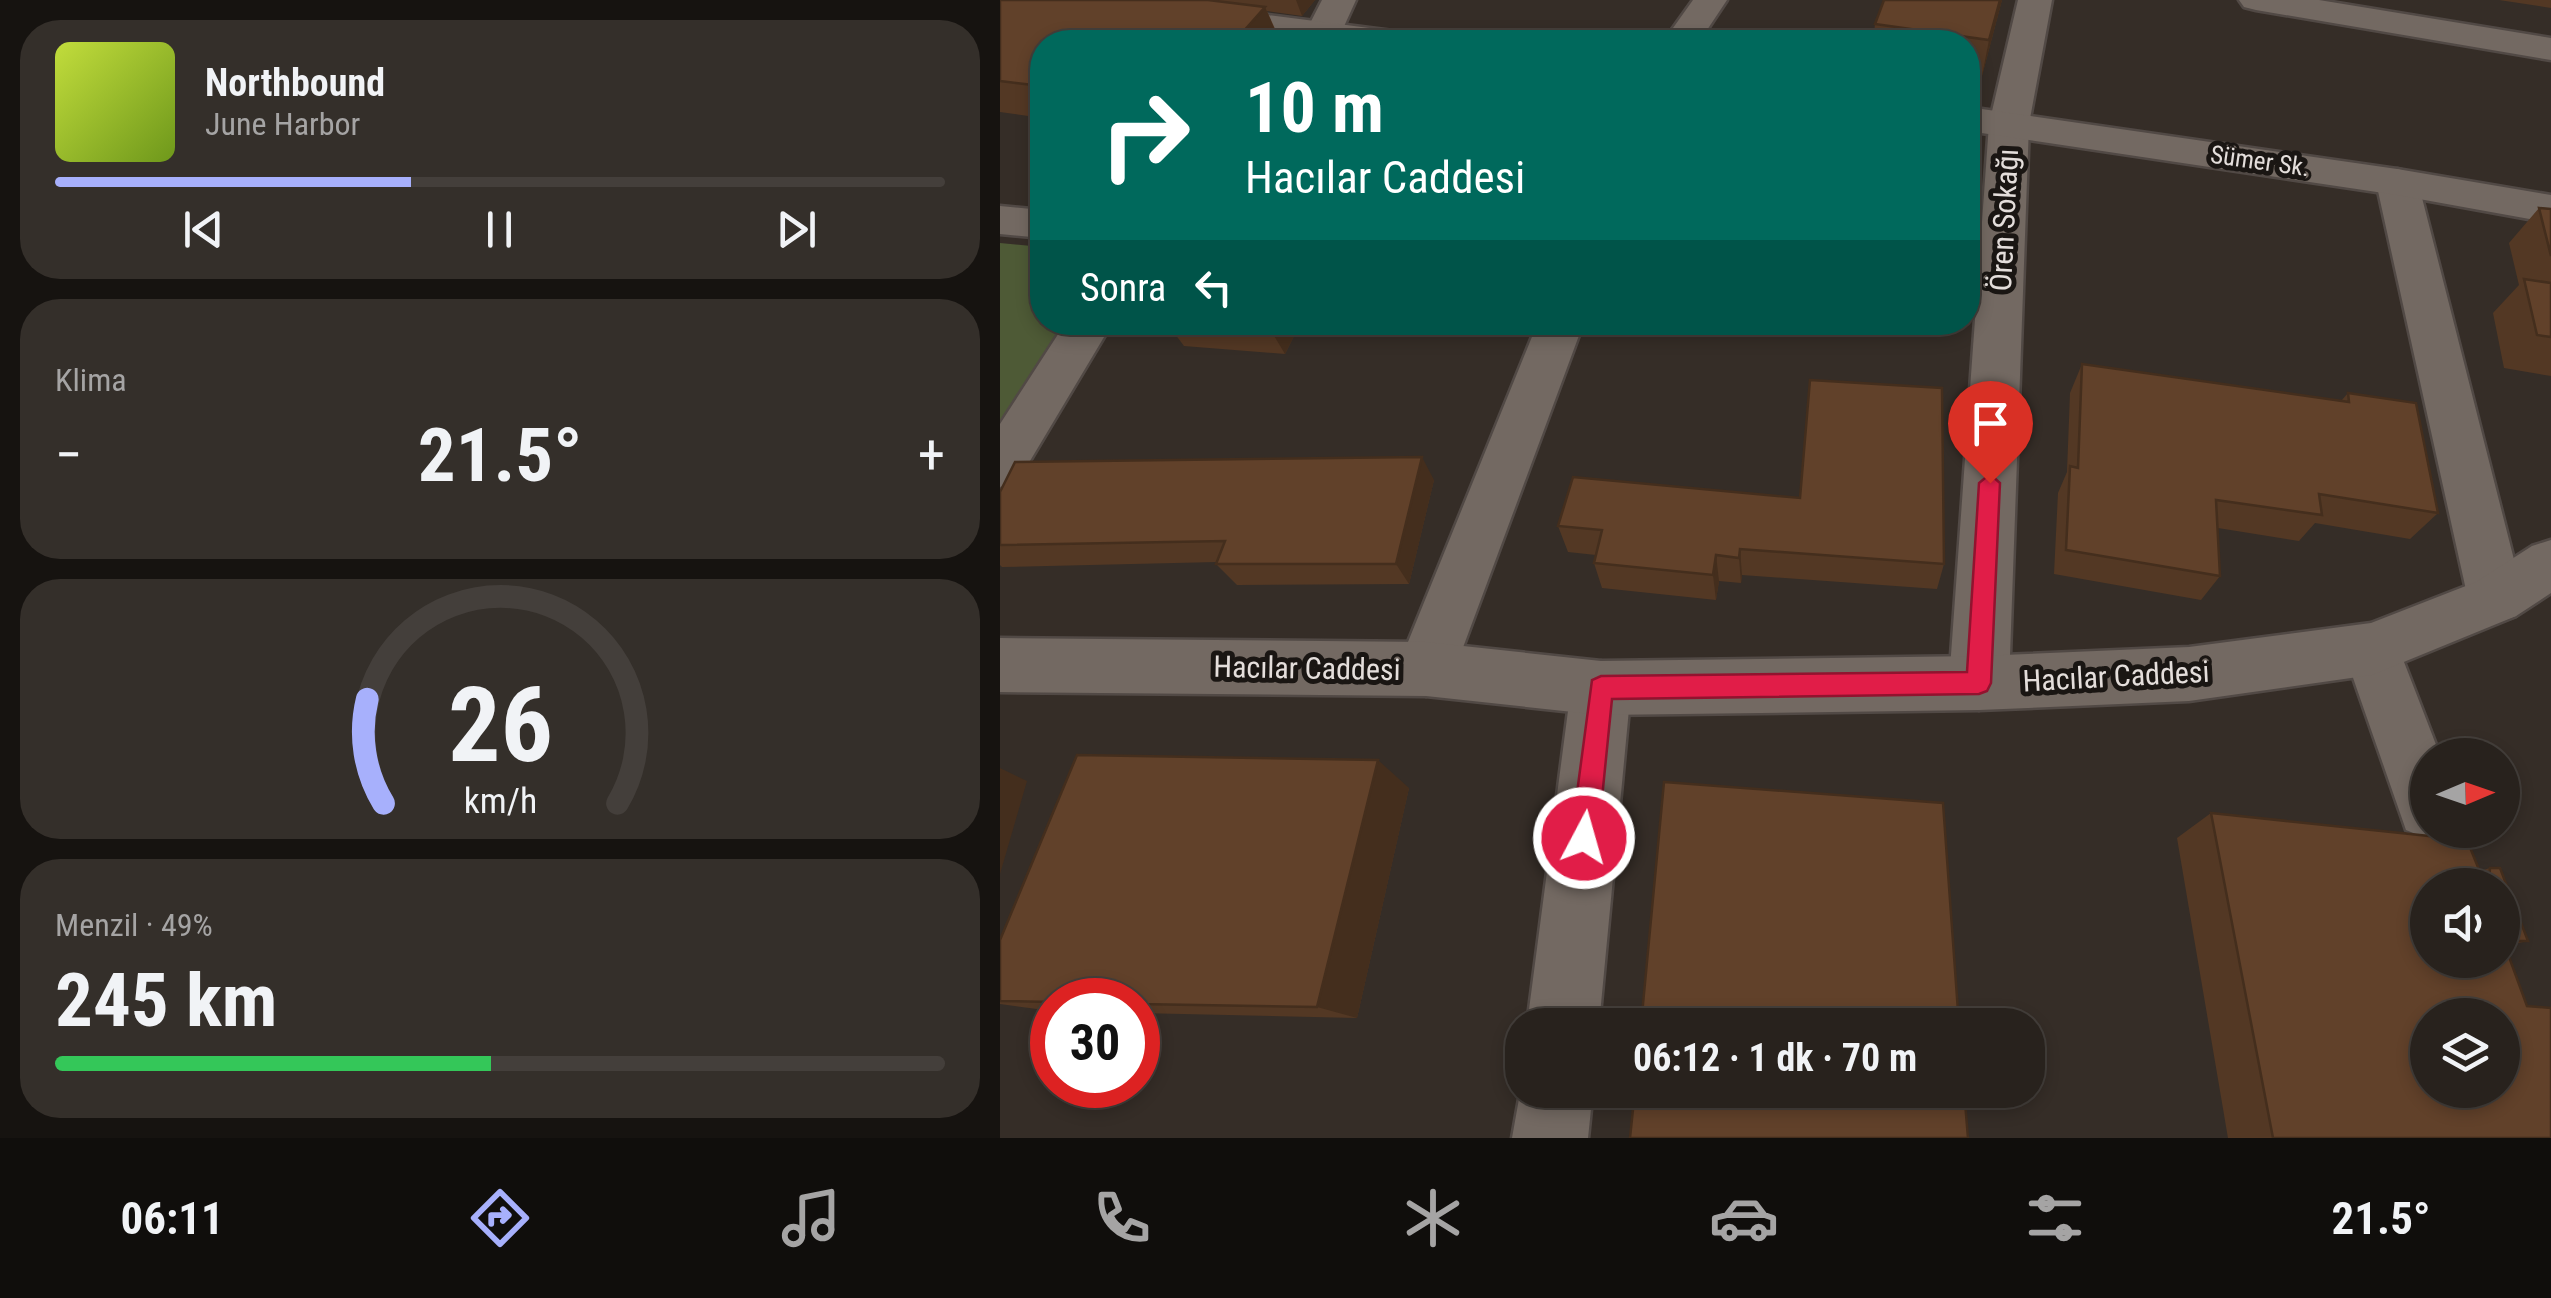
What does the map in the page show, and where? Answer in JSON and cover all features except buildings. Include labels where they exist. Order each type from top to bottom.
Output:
[{"type":"street","points":[[1067,0],[1330,25]]},
{"type":"street","points":[[1689,30],[1710,0]]},
{"type":"street","name":"Ören Sokağı","points":[[1979,683],[1988,121],[2035,0]]},
{"type":"street","points":[[2256,0],[2432,14],[2551,49]]},
{"type":"street","name":"Sümer Sk.","points":[[1988,121],[2551,209]]},
{"type":"street","points":[[2396,182],[2496,599]]},
{"type":"street","points":[[1000,220],[1030,223]]},
{"type":"street","points":[[1000,466],[1082,335]]},
{"type":"street","points":[[1426,669],[1556,335]]},
{"type":"street","name":"Hacılar Caddesi","points":[[1000,665],[1426,669],[1601,688],[1979,683],[2189,674],[2372,650],[2496,599],[2551,563]]},
{"type":"street","points":[[2372,650],[2410,758]]},
{"type":"street","points":[[1565,1008],[1601,688]]},
{"type":"street","points":[[1550,1138],[1554,1108]]},
{"type":"green space","points":[[1000,243],[1030,246],[1030,335],[1061,335],[1000,433]]},
{"type":"route","points":[[1584,838],[1601,688],[1979,683],[1990,483]]}]
